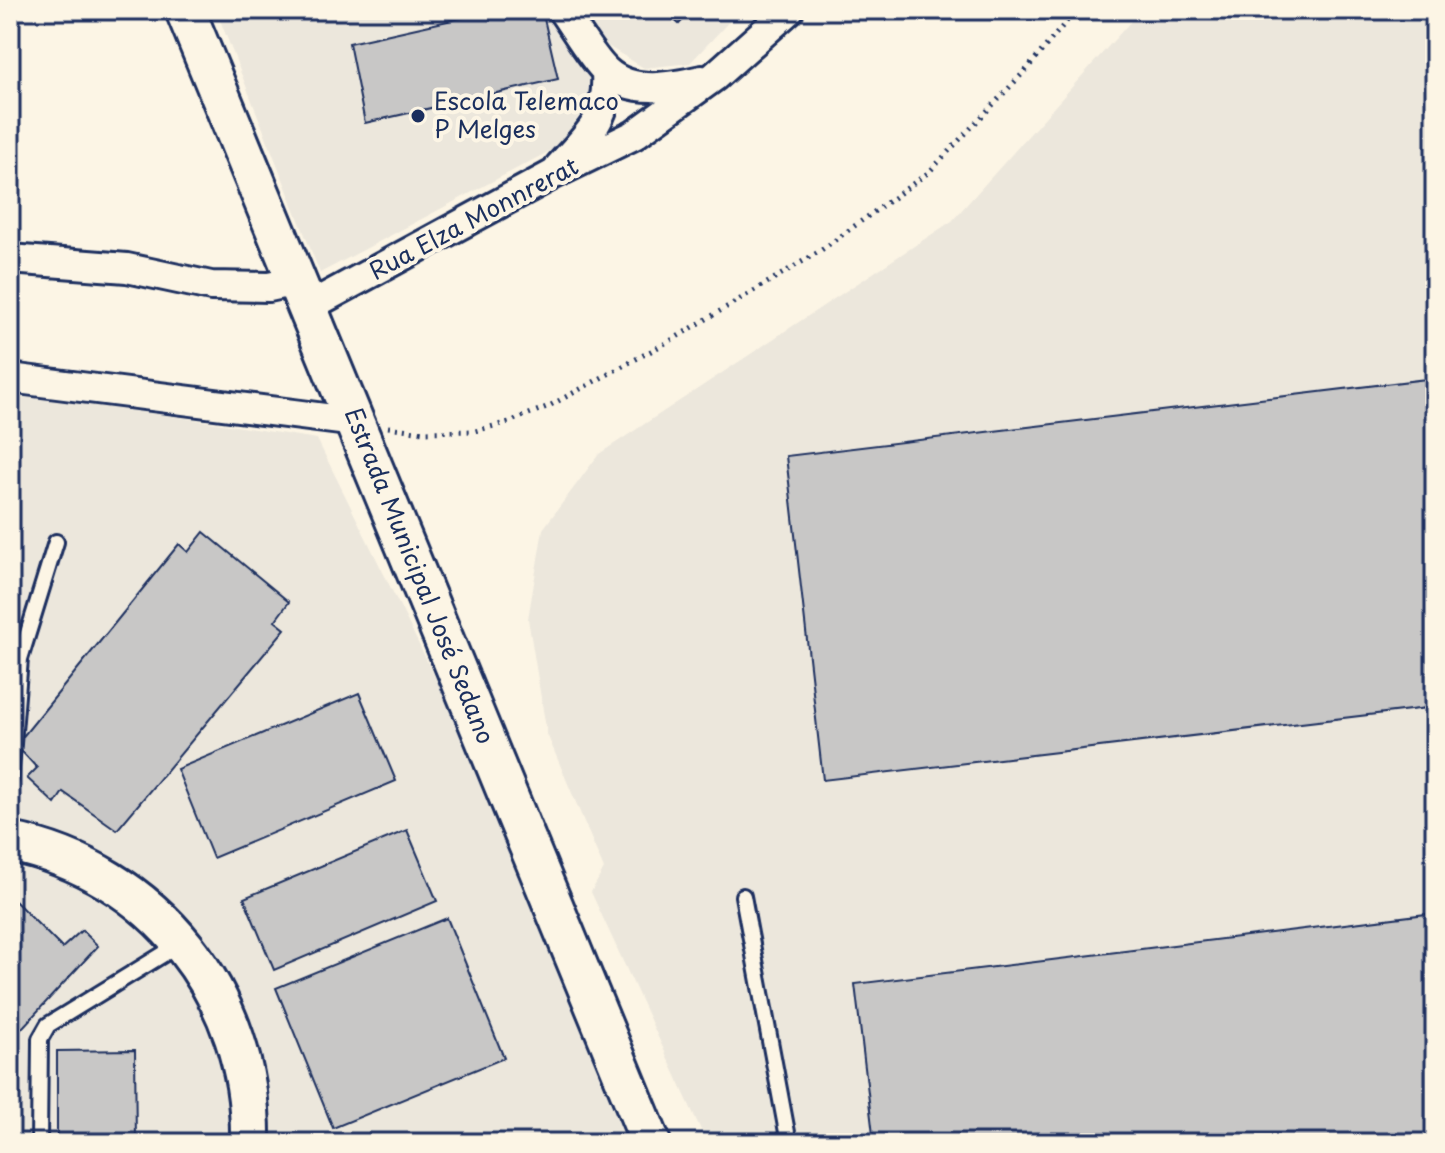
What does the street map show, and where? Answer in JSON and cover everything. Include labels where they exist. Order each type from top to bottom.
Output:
[{"type":"street","name":"Estrada Municipal José Sedano","points":[[185,10],[651,1143]]},
{"type":"street","points":[[562,10],[606,72],[627,82],[667,88],[714,77]]},
{"type":"street","name":"Rua Elza Monnrerat","points":[[302,294],[634,135],[714,77],[789,10]]},
{"type":"street","points":[[552,175],[592,131],[603,111],[608,95],[606,72]]},
{"type":"street","points":[[10,259],[127,268],[211,286],[269,287],[302,294]]},
{"type":"street","points":[[10,378],[356,422]]},
{"type":"street","points":[[10,842],[74,861],[116,883],[190,950],[219,999],[243,1061],[251,1123],[250,1143]]},
{"type":"lane","points":[[10,780],[20,659],[56,542]]},
{"type":"lane","points":[[743,896],[789,1143]]},
{"type":"lane","points":[[39,1143],[40,1039],[48,1025],[182,943]]},
{"type":"path","points":[[356,422],[423,432],[475,431],[549,406],[675,338],[820,251],[929,172],[1026,70],[1076,10]]},
{"type":"shaded area","name":"Escola Telemaco P Melges","points":[[216,10],[553,10],[596,87],[561,145],[320,273]]},
{"type":"shaded area","points":[[577,10],[740,10],[690,63],[644,68],[601,42]]},
{"type":"shaded area","points":[[1141,10],[1435,10],[1435,1143],[707,1143],[591,892],[604,869],[547,734],[528,619],[543,529],[599,454],[952,221]]},
{"type":"shaded area","points":[[10,390],[317,439],[666,1143],[10,1143]]},
{"type":"building","points":[[497,10],[542,10],[558,79],[365,123],[349,43]]},
{"type":"building","points":[[663,10],[692,10],[679,24]]},
{"type":"building","points":[[1435,378],[1435,707],[823,780],[786,456]]},
{"type":"building","points":[[204,532],[289,602],[275,621],[285,629],[117,830],[63,792],[55,804],[27,778],[37,768],[16,745],[179,544],[188,552]]},
{"type":"building","points":[[359,693],[396,781],[213,858],[177,769]]},
{"type":"building","points":[[407,830],[437,901],[274,970],[244,898]]},
{"type":"building","points":[[10,896],[62,948],[82,930],[98,946],[10,1041]]},
{"type":"building","points":[[1435,913],[1435,1143],[874,1143],[855,984]]},
{"type":"building","points":[[447,918],[504,1058],[333,1128],[276,988]]},
{"type":"building","points":[[135,1050],[136,1143],[57,1143],[57,1051]]},
{"type":"place","name":"Escola Telemaco P Melges","points":[[418,116]]}]
